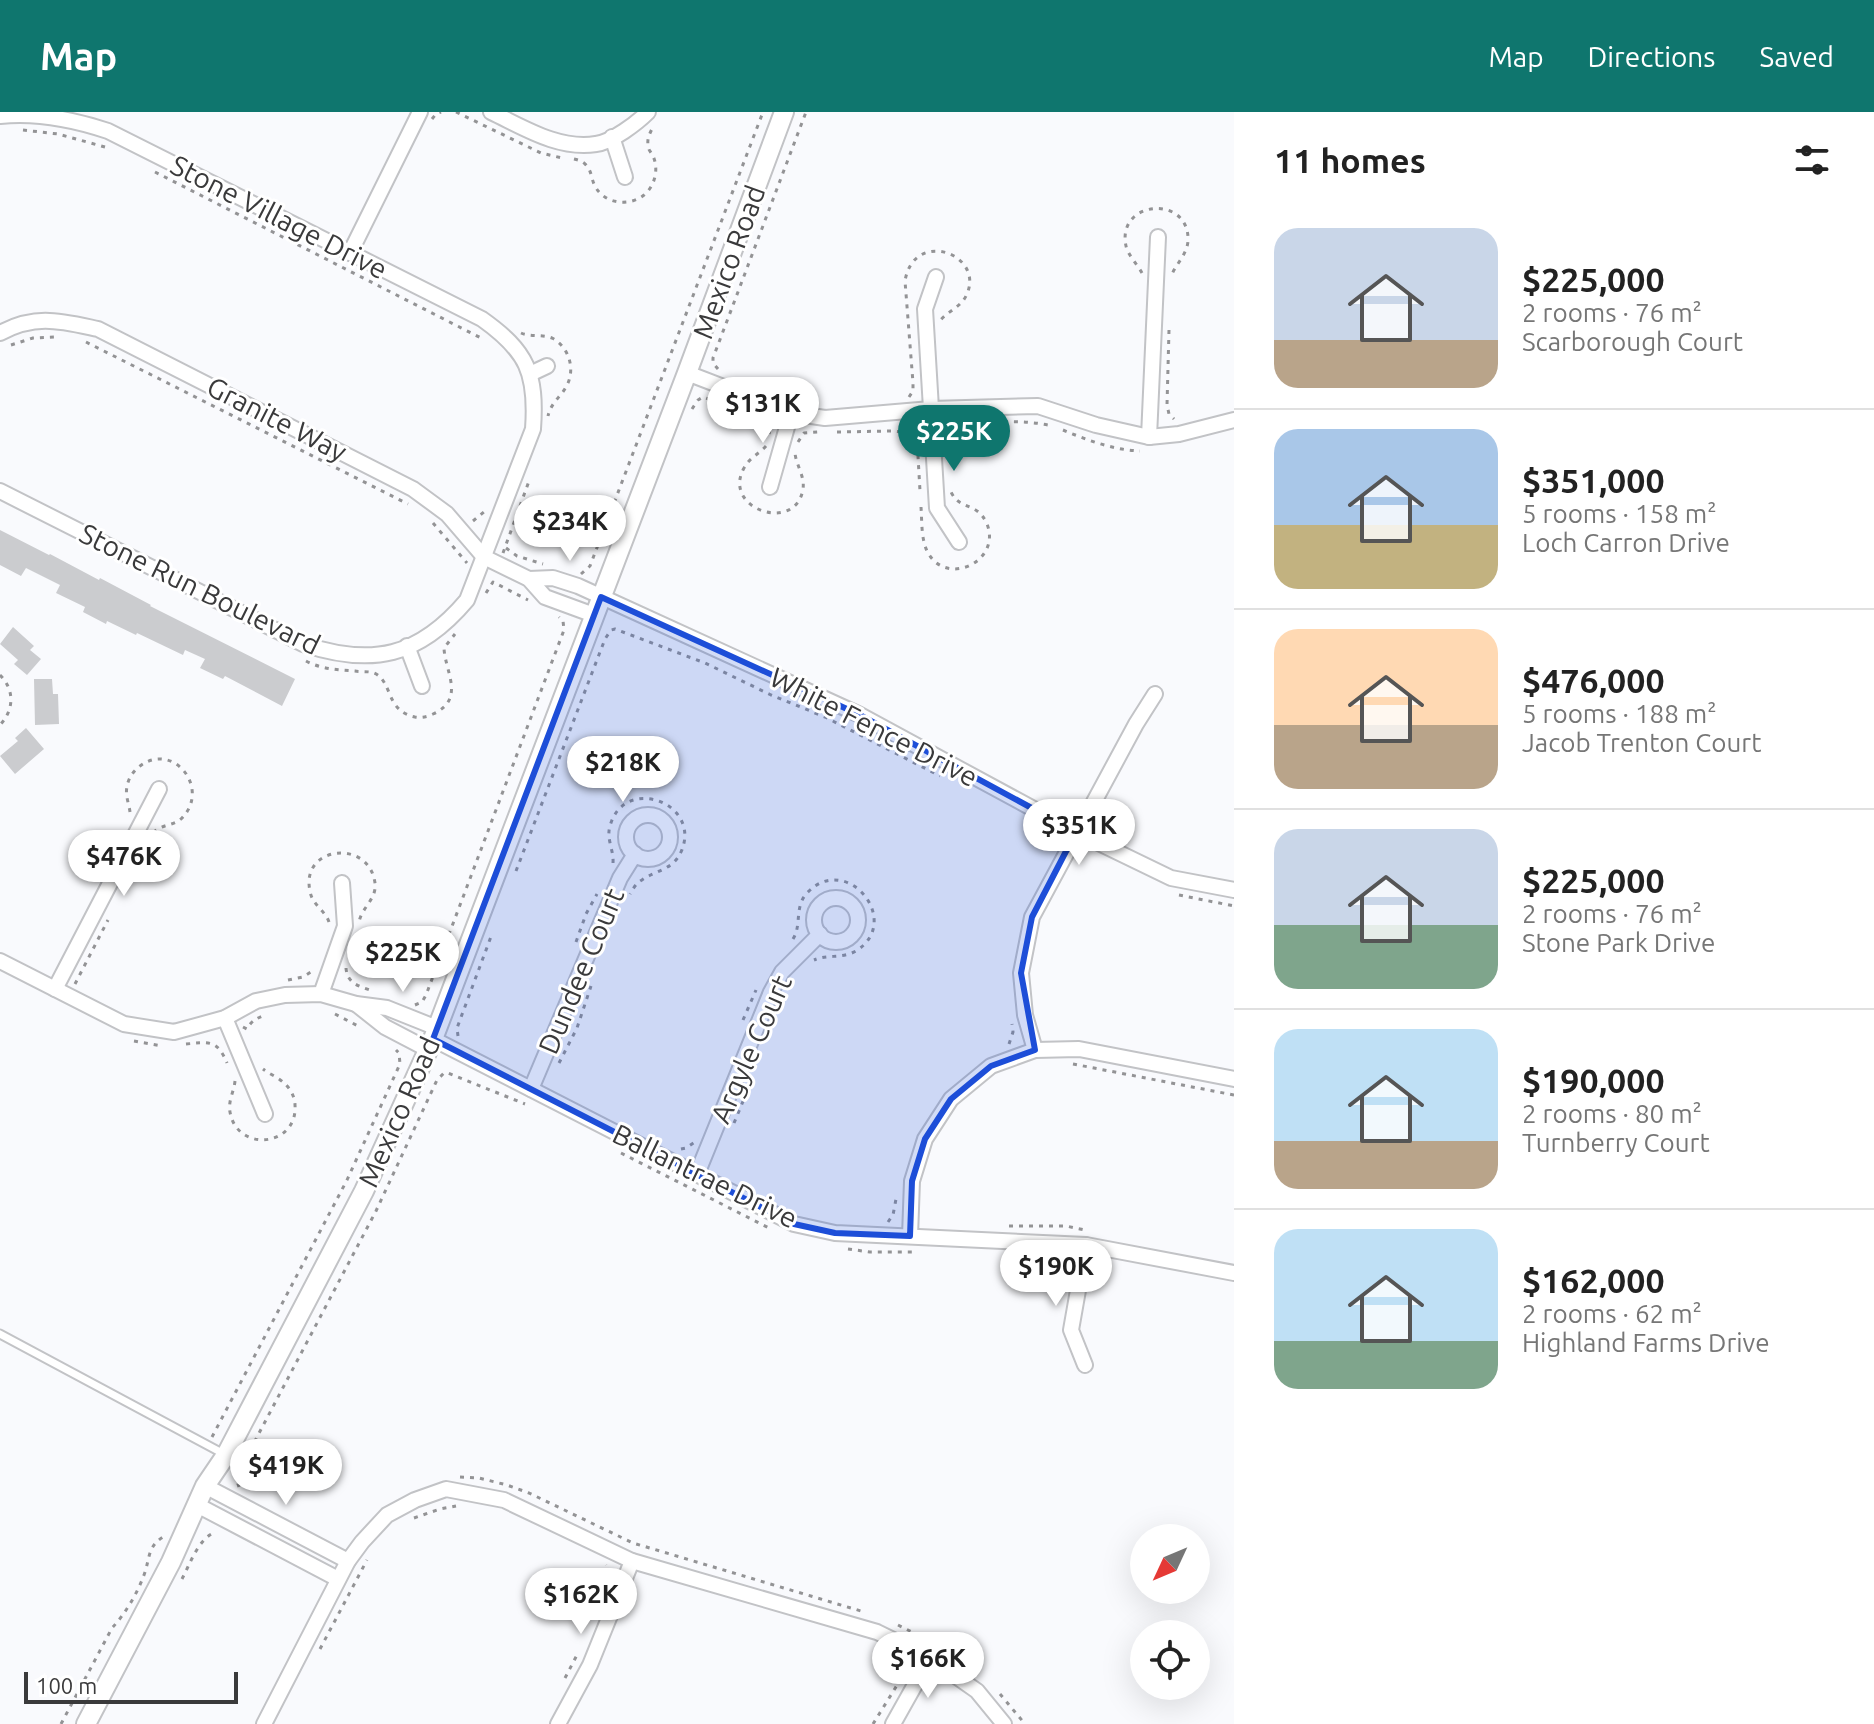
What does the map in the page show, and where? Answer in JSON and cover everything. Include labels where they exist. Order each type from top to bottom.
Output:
[{"type":"street","name":"Stone Village Drive","points":[[0,116],[33,112],[69,118],[108,131],[482,319],[504,334],[522,356],[532,380],[535,401],[533,429],[484,557]]},
{"type":"street","points":[[350,253],[420,112]]},
{"type":"street","points":[[491,112],[545,138],[599,144],[631,128],[648,112]]},
{"type":"street","name":"Mexico Road","points":[[86,1724],[171,1562],[205,1486],[226,1455],[364,1191],[433,1039],[784,112]]},
{"type":"street","points":[[612,137],[625,177]]},
{"type":"street","points":[[1149,444],[1158,237]]},
{"type":"street","points":[[936,277],[925,309],[937,508],[959,542]]},
{"type":"street","name":"Granite Way","points":[[0,333],[30,321],[64,321],[98,329],[413,489],[447,514],[484,557],[529,579],[545,597],[594,615]]},
{"type":"street","points":[[530,374],[547,366]]},
{"type":"street","points":[[687,373],[791,413],[825,418],[931,409],[1038,406],[1149,444],[1234,420]]},
{"type":"street","points":[[770,487],[791,413]]},
{"type":"street","name":"Stone Run Boulevard","points":[[0,491],[303,644],[329,653],[384,655],[437,630],[467,600],[484,557]]},
{"type":"street","name":"Granite Way","points":[[529,579],[553,578],[601,597]]},
{"type":"street","name":"White Fence Drive","points":[[601,597],[858,714],[1076,832],[1171,878],[1234,890]]},
{"type":"street","points":[[407,646],[422,686]]},
{"type":"street","points":[[1035,1050],[1025,1015],[1021,973],[1032,917],[1076,832],[1155,694]]},
{"type":"street","points":[[58,983],[159,789]]},
{"type":"street","name":"Dundee Court","points":[[528,1096],[620,878],[635,854]]},
{"type":"street","points":[[321,994],[345,926],[342,883]]},
{"type":"street","name":"Argyle Court","points":[[697,1174],[771,992],[782,972],[820,934]]},
{"type":"street","points":[[0,961],[58,983],[124,1024],[174,1032],[225,1018],[256,1001],[285,995],[321,994],[356,1004],[387,1008],[433,1039]]},
{"type":"street","points":[[356,1004],[385,1027],[433,1039]]},
{"type":"street","points":[[225,1018],[265,1114]]},
{"type":"street","name":"Ballantrae Drive","points":[[433,1039],[528,1096],[697,1174],[794,1224],[835,1233],[1086,1245],[1234,1273]]},
{"type":"street","points":[[910,1236],[912,1181],[925,1139],[951,1099],[991,1066],[1035,1050],[1079,1049],[1234,1079]]},
{"type":"street","points":[[1085,1365],[1071,1330],[1086,1245]]},
{"type":"street","points":[[205,1486],[348,1561]]},
{"type":"street","points":[[264,1724],[338,1579],[362,1542],[387,1515],[415,1500],[446,1489],[504,1500],[632,1561],[877,1632],[930,1658],[977,1691],[1004,1724]]},
{"type":"street","points":[[197,1505],[338,1579]]},
{"type":"street","points":[[558,1724],[590,1665],[632,1561]]},
{"type":"street","points":[[893,1724],[930,1658]]},
{"type":"lane","points":[[0,1334],[226,1455]]},
{"type":"path","points":[[577,574],[590,566],[763,112]]},
{"type":"path","points":[[724,374],[715,367],[713,358],[806,112]]},
{"type":"path","points":[[15,130],[58,134],[105,147]]},
{"type":"path","points":[[147,168],[491,345]]},
{"type":"path","points":[[1142,273],[1129,253],[1125,238],[1127,230],[1140,212],[1162,208],[1176,214],[1187,232],[1187,247],[1171,277]]},
{"type":"path","points":[[903,400],[909,398],[913,391],[905,281],[910,266],[920,255],[935,250],[957,257],[967,269],[969,285],[959,306],[942,317],[938,325]]},
{"type":"path","points":[[1169,325],[1167,405],[1169,414],[1177,420]]},
{"type":"path","points":[[0,348],[33,338],[56,337]]},
{"type":"path","points":[[85,342],[414,507]]},
{"type":"path","points":[[690,411],[703,397],[735,408]]},
{"type":"path","points":[[759,417],[771,424],[766,445],[743,468],[740,484],[750,505],[763,512],[785,511],[797,502],[803,489],[796,446],[804,433],[821,432]]},
{"type":"path","points":[[946,435],[952,427],[966,425],[1033,422],[1051,426]]},
{"type":"path","points":[[1064,431],[1112,447],[1149,444]]},
{"type":"path","points":[[835,433],[914,433],[926,549],[936,562],[959,569],[980,559],[989,536],[980,513],[958,503],[951,495],[950,480]]},
{"type":"path","points":[[473,521],[487,509]]},
{"type":"path","points":[[423,514],[470,568]]},
{"type":"path","points":[[505,547],[517,556],[547,565]]},
{"type":"path","points":[[481,603],[493,582],[531,602]]},
{"type":"path","points":[[408,1005],[422,1002],[426,995],[559,645],[565,627],[554,613]]},
{"type":"path","points":[[514,875],[607,635],[613,627],[705,663],[825,717],[948,780]]},
{"type":"path","points":[[300,658],[335,670],[373,673],[383,681],[393,704],[399,709],[412,716],[428,716],[441,710],[450,698],[452,683],[444,648],[459,629]]},
{"type":"path","points":[[0,675],[9,687],[12,702],[7,717],[0,725]]},
{"type":"path","points":[[330,927],[328,916],[310,895],[309,880],[319,861],[340,852],[361,859],[374,878],[373,899],[361,915],[359,926]]},
{"type":"path","points":[[790,943],[796,934],[800,905],[817,885],[833,880],[850,883],[870,901],[874,918],[871,935],[866,942],[853,953],[823,956],[806,968]]},
{"type":"path","points":[[461,1041],[457,1028],[494,927]]},
{"type":"path","points":[[350,958],[346,969],[350,980],[369,990]]},
{"type":"path","points":[[289,980],[303,977],[315,969]]},
{"type":"path","points":[[58,983],[80,987]]},
{"type":"path","points":[[743,1021],[759,985]]},
{"type":"path","points":[[249,1037],[247,1029],[250,1023],[273,1012]]},
{"type":"path","points":[[331,1013],[367,1031]]},
{"type":"path","points":[[1008,1046],[1013,1032],[1012,1022]]},
{"type":"path","points":[[125,1039],[167,1046]]},
{"type":"path","points":[[176,1045],[208,1042],[223,1054],[229,1068]]},
{"type":"path","points":[[207,1445],[347,1180],[400,1064],[399,1053],[391,1045]]},
{"type":"path","points":[[1071,1064],[1234,1095]]},
{"type":"path","points":[[235,1081],[229,1103],[234,1124],[253,1139],[261,1141],[277,1137],[293,1121],[294,1098],[284,1083],[260,1067]]},
{"type":"path","points":[[443,1067],[444,1073]]},
{"type":"path","points":[[444,1073],[528,1096]]},
{"type":"path","points":[[242,1490],[237,1475],[376,1211],[437,1080],[444,1073]]},
{"type":"path","points":[[731,1129],[753,1078]]},
{"type":"path","points":[[671,1147],[686,1148],[696,1140]]},
{"type":"path","points":[[623,1154],[772,1230]]},
{"type":"path","points":[[884,1224],[893,1215],[896,1196]]},
{"type":"path","points":[[1007,1226],[1066,1226],[1096,1232]]},
{"type":"path","points":[[843,1249],[914,1252]]},
{"type":"path","points":[[410,1520],[440,1509],[460,1506]]},
{"type":"path","points":[[61,1724],[112,1628],[123,1616],[134,1595],[155,1542],[164,1536]]},
{"type":"path","points":[[315,1659],[373,1551]]},
{"type":"path","points":[[596,1609],[611,1571],[609,1566],[597,1559]]},
{"type":"path","points":[[561,1686],[582,1647]]},
{"type":"path","points":[[873,1724],[905,1672],[912,1649]]},
{"type":"highlighted area","points":[[601,597],[858,714],[1076,832],[1032,917],[1021,973],[1035,1050],[991,1066],[951,1099],[925,1139],[912,1181],[910,1236],[835,1233],[794,1224],[433,1039]]},
{"type":"building","points":[[0,530],[295,679],[282,706],[225,676],[223,679],[200,668],[205,659],[185,650],[183,655],[83,612],[85,607],[56,593],[60,585],[26,568],[21,576],[0,565]]},
{"type":"building","points":[[13,627],[34,646],[30,650],[41,659],[27,675],[14,664],[18,660],[0,644]]},
{"type":"building","points":[[34,679],[52,679],[53,694],[58,694],[59,724],[35,725]]},
{"type":"building","points":[[26,728],[44,749],[15,774],[0,756],[18,741],[15,738]]}]
